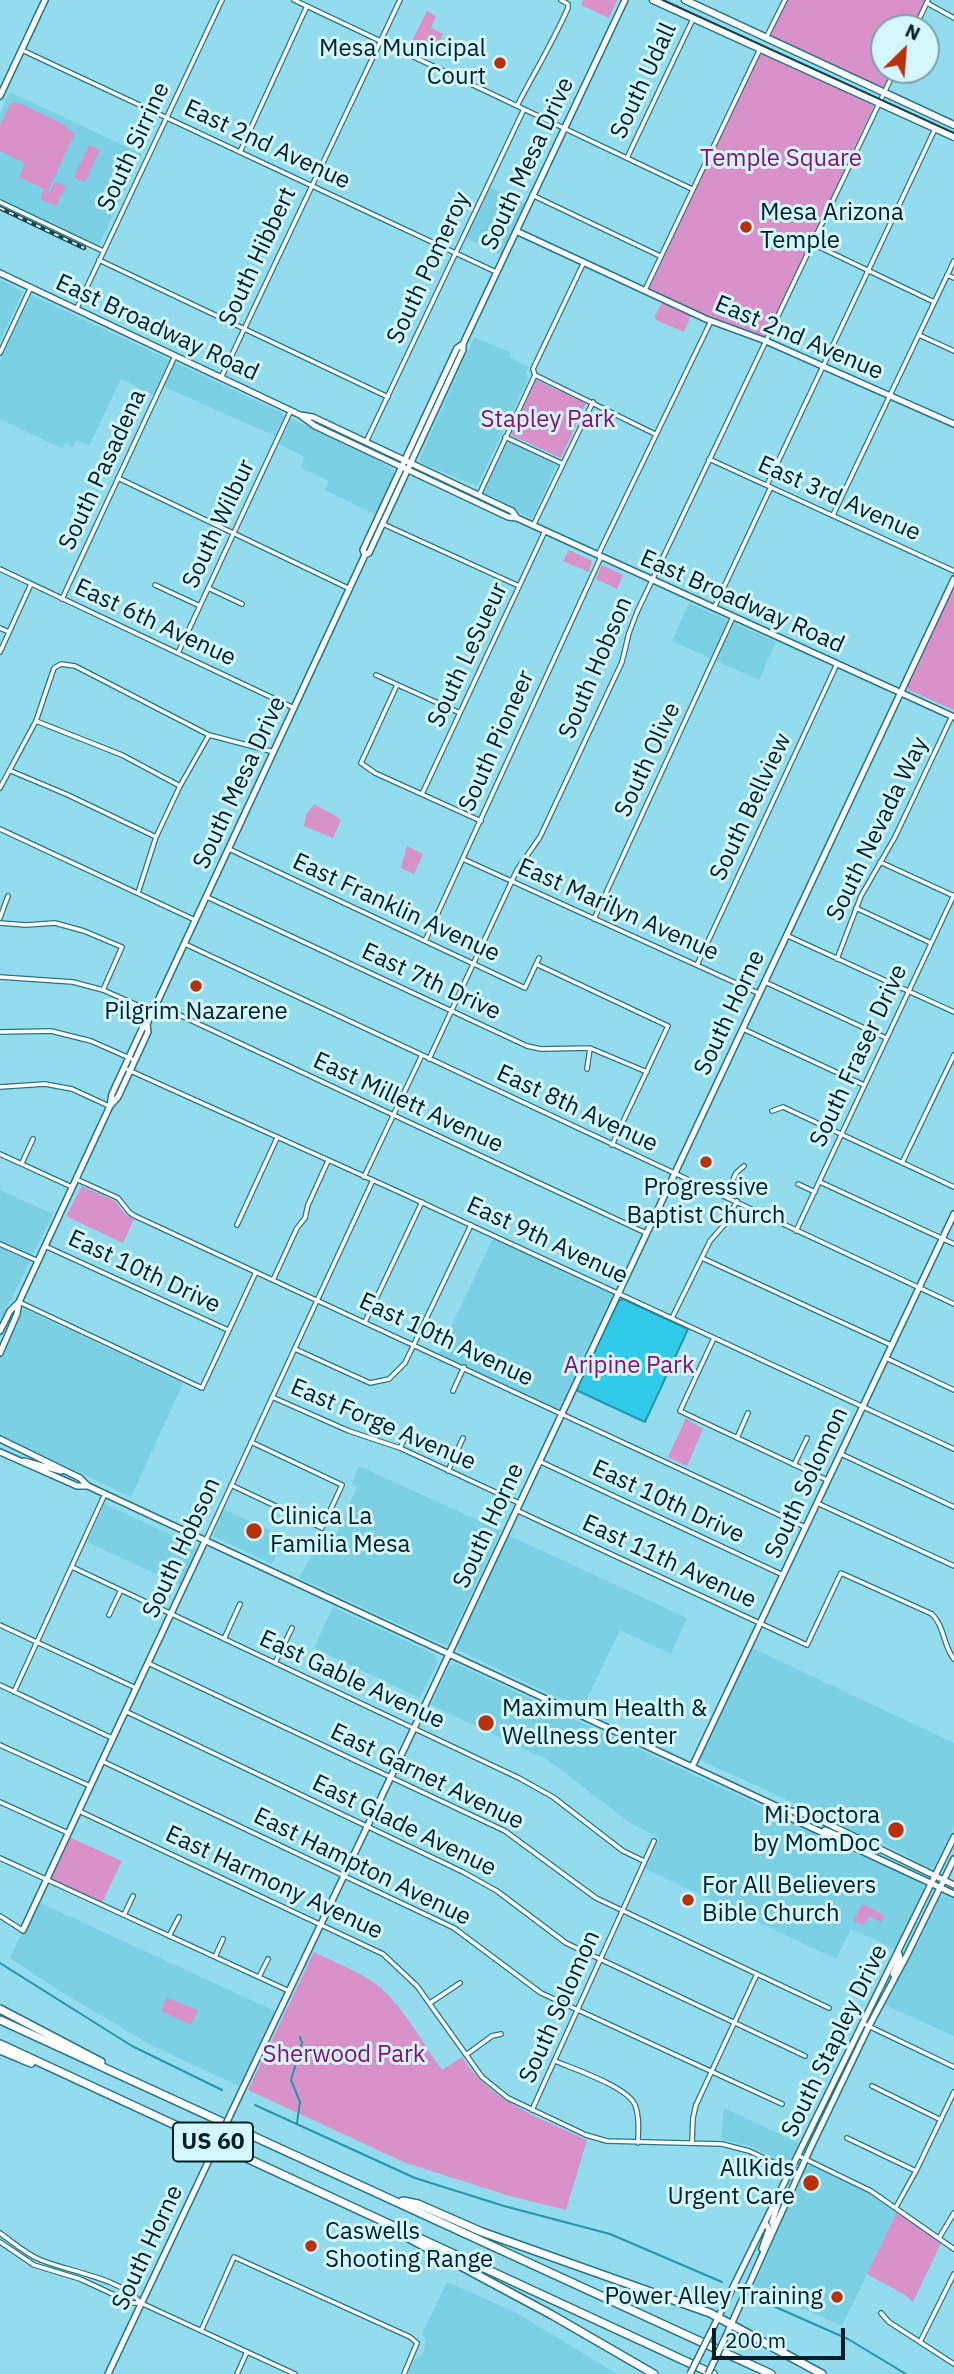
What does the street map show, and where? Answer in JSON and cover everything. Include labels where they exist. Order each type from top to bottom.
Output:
[{"type":"highway","points":[[0,2009],[189,2107]]},
{"type":"highway","name":"US 60","points":[[0,2020],[771,2374]]},
{"type":"highway","name":"US 60","points":[[0,2043],[711,2374]]},
{"type":"highway","points":[[0,2050],[106,2093]]},
{"type":"highway","points":[[321,2192],[552,2315],[654,2374]]},
{"type":"highway","points":[[390,2198],[418,2204],[482,2232],[718,2317],[822,2374]]},
{"type":"main road","points":[[0,96],[45,0]]},
{"type":"main road","name":"South Mesa Drive","points":[[365,555],[363,550],[463,350],[463,344],[496,272],[625,0]]},
{"type":"main road","points":[[653,0],[760,49],[954,125]]},
{"type":"main road","points":[[685,0],[766,38],[954,137]]},
{"type":"main road","name":"East 2nd Avenue","points":[[516,231],[711,320],[766,341],[954,424]]},
{"type":"main road","name":"East Broadway Road","points":[[0,273],[291,410],[307,422],[479,495],[512,511],[517,518]]},
{"type":"main road","name":"East Broadway Road","points":[[300,415],[313,417],[366,442],[508,517],[517,518],[953,716]]},
{"type":"main road","name":"South Mesa Drive","points":[[0,1353],[19,1302],[110,1106],[118,1097],[131,1059],[148,1032],[147,1024],[156,1004],[349,589],[383,524],[406,465]]},
{"type":"main road","name":"South Horne","points":[[108,2374],[954,579]]},
{"type":"main road","name":"South Solomon","points":[[692,1767],[954,1214]]},
{"type":"main road","name":"South Mesa Drive","points":[[0,1331],[10,1311],[19,1302]]},
{"type":"main road","points":[[0,1439],[80,1478],[88,1486],[205,1541],[785,1810],[796,1810],[954,1885]]},
{"type":"main road","points":[[0,1452],[77,1486],[88,1486]]},
{"type":"main road","points":[[20,1461],[65,1471]]},
{"type":"main road","name":"South Hobson","points":[[23,1930],[205,1541]]},
{"type":"main road","points":[[785,1810],[791,1818],[954,1894]]},
{"type":"main road","points":[[813,1828],[822,1828],[849,1840],[853,1836]]},
{"type":"main road","name":"South Stapley Drive","points":[[690,2374],[792,2171],[954,1836]]},
{"type":"main road","points":[[849,1845],[857,1844],[873,1851],[882,1850]]},
{"type":"main road","name":"South Stapley Drive","points":[[711,2374],[806,2159],[869,2026],[954,1859]]},
{"type":"main road","points":[[895,1976],[893,1974],[900,1958],[899,1950]]},
{"type":"main road","points":[[774,2227],[772,2222],[778,2206],[778,2197]]},
{"type":"main road","points":[[763,2252],[761,2246],[769,2229],[765,2223]]},
{"type":"street","name":"South Sirrine","points":[[76,309],[222,0]]},
{"type":"street","points":[[294,0],[692,189]]},
{"type":"street","name":"South Hibbert","points":[[221,378],[400,0]]},
{"type":"street","points":[[517,106],[568,8],[568,4],[561,0]]},
{"type":"street","points":[[766,38],[785,0]]},
{"type":"street","points":[[927,1],[954,18]]},
{"type":"street","points":[[240,152],[307,6]]},
{"type":"street","name":"South Udall","points":[[627,158],[693,19]]},
{"type":"street","points":[[645,290],[760,49]]},
{"type":"street","name":"East 2nd Avenue","points":[[22,50],[496,272]]},
{"type":"street","name":"South Hobson","points":[[429,1059],[512,882],[539,838],[622,662],[632,624],[888,84]]},
{"type":"street","name":"South Pomeroy","points":[[366,442],[524,109]]},
{"type":"street","points":[[714,608],[935,129]]},
{"type":"street","points":[[533,195],[660,256]]},
{"type":"street","points":[[0,202],[103,251]]},
{"type":"street","points":[[813,244],[934,302]]},
{"type":"street","points":[[99,260],[388,397]]},
{"type":"street","points":[[833,515],[954,261]]},
{"type":"street","points":[[479,495],[535,375],[533,369],[584,262]]},
{"type":"street","points":[[947,275],[954,278]]},
{"type":"street","points":[[0,353],[31,287]]},
{"type":"street","name":"South Pioneer","points":[[425,941],[656,434],[711,320]]},
{"type":"street","points":[[919,335],[954,351]]},
{"type":"street","name":"South Pasadena","points":[[62,598],[175,356]]},
{"type":"street","points":[[535,375],[656,434]]},
{"type":"street","points":[[533,526],[593,402]]},
{"type":"street","name":"South Wilbur","points":[[178,653],[291,410]]},
{"type":"street","points":[[505,438],[563,464]]},
{"type":"street","name":"East 3rd Avenue","points":[[709,459],[954,571]]},
{"type":"street","points":[[118,478],[349,589]]},
{"type":"street","points":[[383,524],[519,586]]},
{"type":"street","name":"South LeSueur","points":[[422,794],[545,531]]},
{"type":"street","name":"East 6th Avenue","points":[[0,569],[294,708]]},
{"type":"street","points":[[0,652],[31,584]]},
{"type":"street","points":[[155,585],[200,606]]},
{"type":"street","points":[[208,588],[242,604]]},
{"type":"street","name":"South Olive","points":[[594,919],[733,617]]},
{"type":"street","points":[[0,628],[9,632]]},
{"type":"street","points":[[0,788],[36,721],[54,668],[61,664],[75,666],[209,734],[274,752]]},
{"type":"street","name":"South Bellview","points":[[697,965],[837,664]]},
{"type":"street","points":[[376,675],[460,713]]},
{"type":"street","points":[[397,685],[362,763],[375,773],[481,821]]},
{"type":"street","name":"South Nevada Way","points":[[838,958],[856,908],[895,837],[953,716]]},
{"type":"street","points":[[36,721],[122,755],[180,786]]},
{"type":"street","points":[[138,893],[156,837],[209,734]]},
{"type":"street","points":[[11,771],[68,794],[156,837]]},
{"type":"street","points":[[0,829],[196,920]]},
{"type":"street","name":"East Franklin Avenue","points":[[229,849],[525,988],[538,958]]},
{"type":"street","name":"East Marilyn Avenue","points":[[463,859],[758,993]]},
{"type":"street","points":[[880,862],[954,895]]},
{"type":"street","name":"South Fraser Drive","points":[[796,1231],[954,895]]},
{"type":"street","points":[[8,896],[0,920],[26,925],[55,923],[84,931],[122,947],[103,990]]},
{"type":"street","name":"East 7th Drive","points":[[206,897],[533,1048],[590,1048],[647,1072]]},
{"type":"street","points":[[856,908],[932,943]]},
{"type":"street","points":[[55,915],[55,923]]},
{"type":"street","points":[[786,935],[954,1012]]},
{"type":"street","name":"East 8th Avenue","points":[[185,944],[954,1304]]},
{"type":"street","points":[[536,964],[668,1026],[612,1145]]},
{"type":"street","points":[[0,977],[73,982],[103,990],[153,1012]]},
{"type":"street","points":[[764,982],[886,1038]]},
{"type":"street","points":[[582,995],[585,987]]},
{"type":"street","name":"East Millett Avenue","points":[[156,1004],[646,1233]]},
{"type":"street","points":[[741,1028],[864,1085]]},
{"type":"street","points":[[0,1032],[51,1031],[90,1041],[131,1059]]},
{"type":"street","points":[[587,1069],[590,1048]]},
{"type":"street","points":[[364,1177],[422,1055]]},
{"type":"street","points":[[902,1163],[954,1055]]},
{"type":"street","name":"East 9th Avenue","points":[[127,1069],[422,1202],[954,1449]]},
{"type":"street","points":[[0,1087],[45,1084],[59,1086],[110,1106]]},
{"type":"street","points":[[772,1111],[783,1107],[954,1187]]},
{"type":"street","points":[[237,1225],[277,1138]]},
{"type":"street","points":[[22,1164],[33,1139]]},
{"type":"street","points":[[0,1154],[72,1187]]},
{"type":"street","points":[[273,1280],[297,1228],[305,1218],[328,1161]]},
{"type":"street","points":[[726,1196],[736,1173],[744,1166]]},
{"type":"street","name":"East 10th Avenue","points":[[76,1179],[118,1198],[130,1213],[806,1527]]},
{"type":"street","name":"South Hobson","points":[[205,1541],[373,1180]]},
{"type":"street","points":[[820,1182],[954,1244]]},
{"type":"street","points":[[798,1184],[815,1192]]},
{"type":"street","points":[[672,1319],[710,1241],[724,1225],[737,1201]]},
{"type":"street","points":[[365,1322],[422,1202]]},
{"type":"street","points":[[295,1349],[370,1383],[389,1379],[398,1373],[471,1225]]},
{"type":"street","name":"East 10th Drive","points":[[0,1244],[38,1261]]},
{"type":"street","name":"East 10th Drive","points":[[45,1246],[229,1330]]},
{"type":"street","points":[[702,1258],[892,1346]]},
{"type":"street","points":[[19,1302],[202,1388],[256,1272]]},
{"type":"street","points":[[713,1338],[680,1411],[829,1480]]},
{"type":"street","points":[[886,1358],[954,1390]]},
{"type":"street","points":[[453,1391],[464,1367]]},
{"type":"street","name":"East Forge Avenue","points":[[272,1396],[341,1428],[400,1448],[518,1506]]},
{"type":"street","points":[[737,1438],[748,1413]]},
{"type":"street","points":[[400,1448],[410,1427]]},
{"type":"street","points":[[448,1471],[463,1438]]},
{"type":"street","points":[[794,1465],[807,1438]]},
{"type":"street","points":[[231,1485],[322,1528],[342,1485],[251,1442]]},
{"type":"street","points":[[841,1454],[954,1507]]},
{"type":"street","name":"East 10th Drive","points":[[539,1461],[783,1575]]},
{"type":"street","points":[[14,1692],[105,1494]]},
{"type":"street","points":[[817,1503],[954,1566]]},
{"type":"street","name":"East 11th Avenue","points":[[518,1506],[807,1645],[841,1573],[932,1615],[939,1622],[948,1650],[954,1659]]},
{"type":"street","name":"East Gable Avenue","points":[[72,1567],[519,1778],[553,1797],[623,1851],[644,1861]]},
{"type":"street","points":[[109,1615],[121,1590]]},
{"type":"street","points":[[224,1639],[240,1604]]},
{"type":"street","points":[[0,1625],[136,1688]]},
{"type":"street","points":[[275,1663],[292,1628]]},
{"type":"street","name":"East Garnet Avenue","points":[[148,1663],[505,1831],[596,1898],[829,2008]]},
{"type":"street","points":[[0,1685],[113,1738]]},
{"type":"street","name":"East Glade Avenue","points":[[125,1711],[485,1884],[566,1943],[805,2056]]},
{"type":"street","points":[[0,1745],[90,1786]]},
{"type":"street","name":"East Hampton Avenue","points":[[102,1761],[454,1928],[541,1993],[782,2104]]},
{"type":"street","points":[[0,1801],[68,1834]]},
{"type":"street","name":"East Harmony Avenue","points":[[79,1811],[376,1950],[393,1961],[417,1986],[482,2077],[501,2093],[533,2110],[589,2136],[607,2141],[692,2142],[737,2147],[799,2174]]},
{"type":"street","name":"South Solomon","points":[[533,2110],[654,1841]]},
{"type":"street","points":[[0,1858],[289,1991]]},
{"type":"street","points":[[124,1915],[133,1896]]},
{"type":"street","points":[[0,1916],[23,1930]]},
{"type":"street","points":[[169,1936],[179,1917]]},
{"type":"street","points":[[215,1957],[223,1939]]},
{"type":"street","points":[[259,1978],[268,1959]]},
{"type":"street","points":[[692,2142],[693,2118],[711,2072],[757,1974]]},
{"type":"street","points":[[429,2003],[460,1983]]},
{"type":"street","points":[[862,2023],[954,2067]]},
{"type":"street","points":[[466,2055],[492,2036],[501,2034]]},
{"type":"street","points":[[555,2061],[621,2091],[634,2102],[638,2114],[638,2143]]},
{"type":"street","points":[[872,2086],[941,2120]]},
{"type":"street","points":[[896,2207],[954,2092]]},
{"type":"street","points":[[847,2138],[916,2171]]},
{"type":"street","points":[[799,2156],[871,2191],[954,2249]]},
{"type":"street","points":[[939,2238],[954,2213]]},
{"type":"street","points":[[0,2234],[35,2258],[88,2274],[136,2296],[141,2303]]},
{"type":"street","points":[[0,2242],[32,2264],[80,2279],[132,2303],[141,2303],[295,2374]]},
{"type":"street","points":[[201,2331],[234,2257],[410,2337],[417,2343],[404,2374]]},
{"type":"street","points":[[920,2342],[954,2274]]},
{"type":"street","points":[[881,2313],[889,2322],[954,2364]]},
{"type":"street","points":[[237,2374],[247,2352]]},
{"type":"shaded area","points":[[10,92],[142,154],[96,251],[0,204],[0,114]]},
{"type":"shaded area","points":[[487,186],[528,205],[504,256],[464,237]]},
{"type":"shaded area","points":[[0,279],[23,292],[0,342]]},
{"type":"shaded area","points":[[31,295],[282,413],[284,417],[275,436],[158,384],[153,395],[121,379],[89,446],[77,440],[73,447],[65,443],[63,449],[0,419],[0,360]]},
{"type":"shaded area","points":[[474,337],[511,353],[509,357],[529,367],[525,374],[529,377],[477,486],[421,463],[420,458]]},
{"type":"shaded area","points":[[291,419],[348,444],[393,469],[394,475],[376,515],[325,490],[329,481],[301,468],[305,457],[279,444]]},
{"type":"shaded area","points":[[507,441],[557,465],[532,519],[482,494]]},
{"type":"shaded area","points":[[689,603],[776,642],[759,680],[672,641]]},
{"type":"shaded area","points":[[0,1190],[53,1214],[0,1322]]},
{"type":"shaded area","points":[[494,1236],[618,1293],[561,1413],[438,1355]]},
{"type":"shaded area","name":"Aripine Park","points":[[623,1299],[688,1329],[645,1422],[576,1390],[618,1301]]},
{"type":"shaded area","points":[[24,1309],[183,1383],[131,1497],[0,1435],[0,1359]]},
{"type":"shaded area","points":[[359,1466],[501,1531],[448,1644],[442,1644],[299,1578],[323,1535],[334,1540],[357,1487],[352,1484]]},
{"type":"shaded area","points":[[105,1504],[195,1546],[197,1549],[180,1585],[87,1542]]},
{"type":"shaded area","points":[[223,1509],[285,1537],[272,1564],[213,1536]]},
{"type":"shaded area","points":[[508,1535],[687,1618],[671,1654],[620,1630],[582,1709],[458,1650],[457,1643]]},
{"type":"shaded area","points":[[333,1607],[434,1654],[438,1662],[420,1698],[314,1648]]},
{"type":"shaded area","points":[[752,1648],[954,1743],[954,1826],[934,1867],[929,1868],[892,1848],[702,1761],[701,1757]]},
{"type":"shaded area","points":[[456,1664],[921,1881],[924,1889],[895,1949],[851,1929],[836,1959],[644,1868],[659,1838],[629,1822],[548,1760],[431,1705],[448,1668]]},
{"type":"shaded area","points":[[944,1895],[954,1898],[954,2036],[883,2004],[922,1936],[939,1899]]},
{"type":"shaded area","points":[[36,1901],[279,2013],[243,2088],[151,2045],[10,1958]]},
{"type":"shaded area","points":[[724,2108],[799,2143],[792,2159],[785,2162],[749,2146],[721,2139]]},
{"type":"shaded area","points":[[807,2165],[872,2194],[897,2212],[842,2326],[754,2286]]},
{"type":"shaded area","points":[[447,2282],[517,2313],[617,2374],[408,2374],[414,2361],[423,2354],[426,2340],[422,2334]]},
{"type":"green space","points":[[583,0],[617,0],[609,18],[581,5]]},
{"type":"green space","points":[[785,0],[928,0],[922,14],[870,14],[870,84],[889,84],[885,93],[766,38]]},
{"type":"green space","points":[[427,11],[436,16],[431,28],[443,34],[434,51],[412,41]]},
{"type":"green space","name":"Temple Square","points":[[765,54],[871,102],[874,106],[767,336],[762,337],[725,324],[649,289],[759,55]]},
{"type":"green space","points":[[11,103],[19,103],[65,125],[75,133],[48,191],[50,192],[55,182],[66,186],[56,206],[40,199],[44,189],[19,177],[25,163],[0,151],[0,126]]},
{"type":"green space","points":[[89,145],[100,150],[85,182],[74,177]]},
{"type":"green space","points":[[662,303],[691,315],[684,332],[656,320],[655,316]]},
{"type":"green space","name":"Stapley Park","points":[[536,380],[586,403],[561,458],[511,435]]},
{"type":"green space","points":[[569,550],[592,561],[589,572],[563,561]]},
{"type":"green space","points":[[602,565],[623,575],[617,589],[596,579]]},
{"type":"green space","points":[[954,588],[954,710],[909,690],[907,686]]},
{"type":"green space","points":[[314,804],[341,820],[333,838],[304,826],[306,815]]},
{"type":"green space","points":[[407,846],[423,854],[414,874],[401,868]]},
{"type":"green space","points":[[82,1186],[115,1201],[125,1214],[134,1219],[123,1243],[66,1216]]},
{"type":"green space","points":[[686,1418],[703,1429],[687,1466],[668,1457]]},
{"type":"green space","points":[[67,1836],[122,1861],[101,1905],[46,1879]]},
{"type":"green space","points":[[862,1904],[884,1915],[881,1922],[869,1916],[864,1925],[854,1921]]},
{"type":"green space","name":"Sherwood Park","points":[[314,1952],[357,1972],[381,1988],[406,2016],[442,2070],[462,2057],[487,2086],[502,2097],[587,2140],[566,2210],[510,2196],[406,2163],[248,2090]]},
{"type":"green space","points":[[167,1998],[198,2010],[191,2025],[161,2011]]},
{"type":"green space","points":[[897,2212],[941,2243],[913,2302],[867,2274]]},
{"type":"waterway","points":[[0,1963],[132,2046],[222,2090]]},
{"type":"waterway","points":[[297,2123],[300,2102],[291,2080],[302,2043],[300,2037]]},
{"type":"waterway","points":[[255,2105],[415,2178],[504,2206],[610,2234],[722,2282]]},
{"type":"waterway","points":[[755,2298],[848,2339],[906,2374]]},
{"type":"tram line","points":[[663,0],[954,133]]},
{"type":"railway","points":[[0,208],[84,248]]},
{"type":"place","name":"Mesa Municipal Court","points":[[500,63]]},
{"type":"place","name":"Mesa Arizona Temple","points":[[746,227]]},
{"type":"place","name":"Pilgrim Nazarene","points":[[196,986]]},
{"type":"place","name":"Progressive Baptist Church","points":[[706,1162]]},
{"type":"place","name":"Clinica La Familia Mesa","points":[[254,1531]]},
{"type":"place","name":"Maximum Health & Wellness Center","points":[[486,1723]]},
{"type":"place","name":"Mi Doctora by MomDoc","points":[[896,1830]]},
{"type":"place","name":"For All Believers Bible Church","points":[[688,1900]]},
{"type":"place","name":"AllKids Urgent Care","points":[[811,2183]]},
{"type":"place","name":"Caswells Shooting Range","points":[[311,2246]]},
{"type":"place","name":"Power Alley Training","points":[[837,2297]]}]
